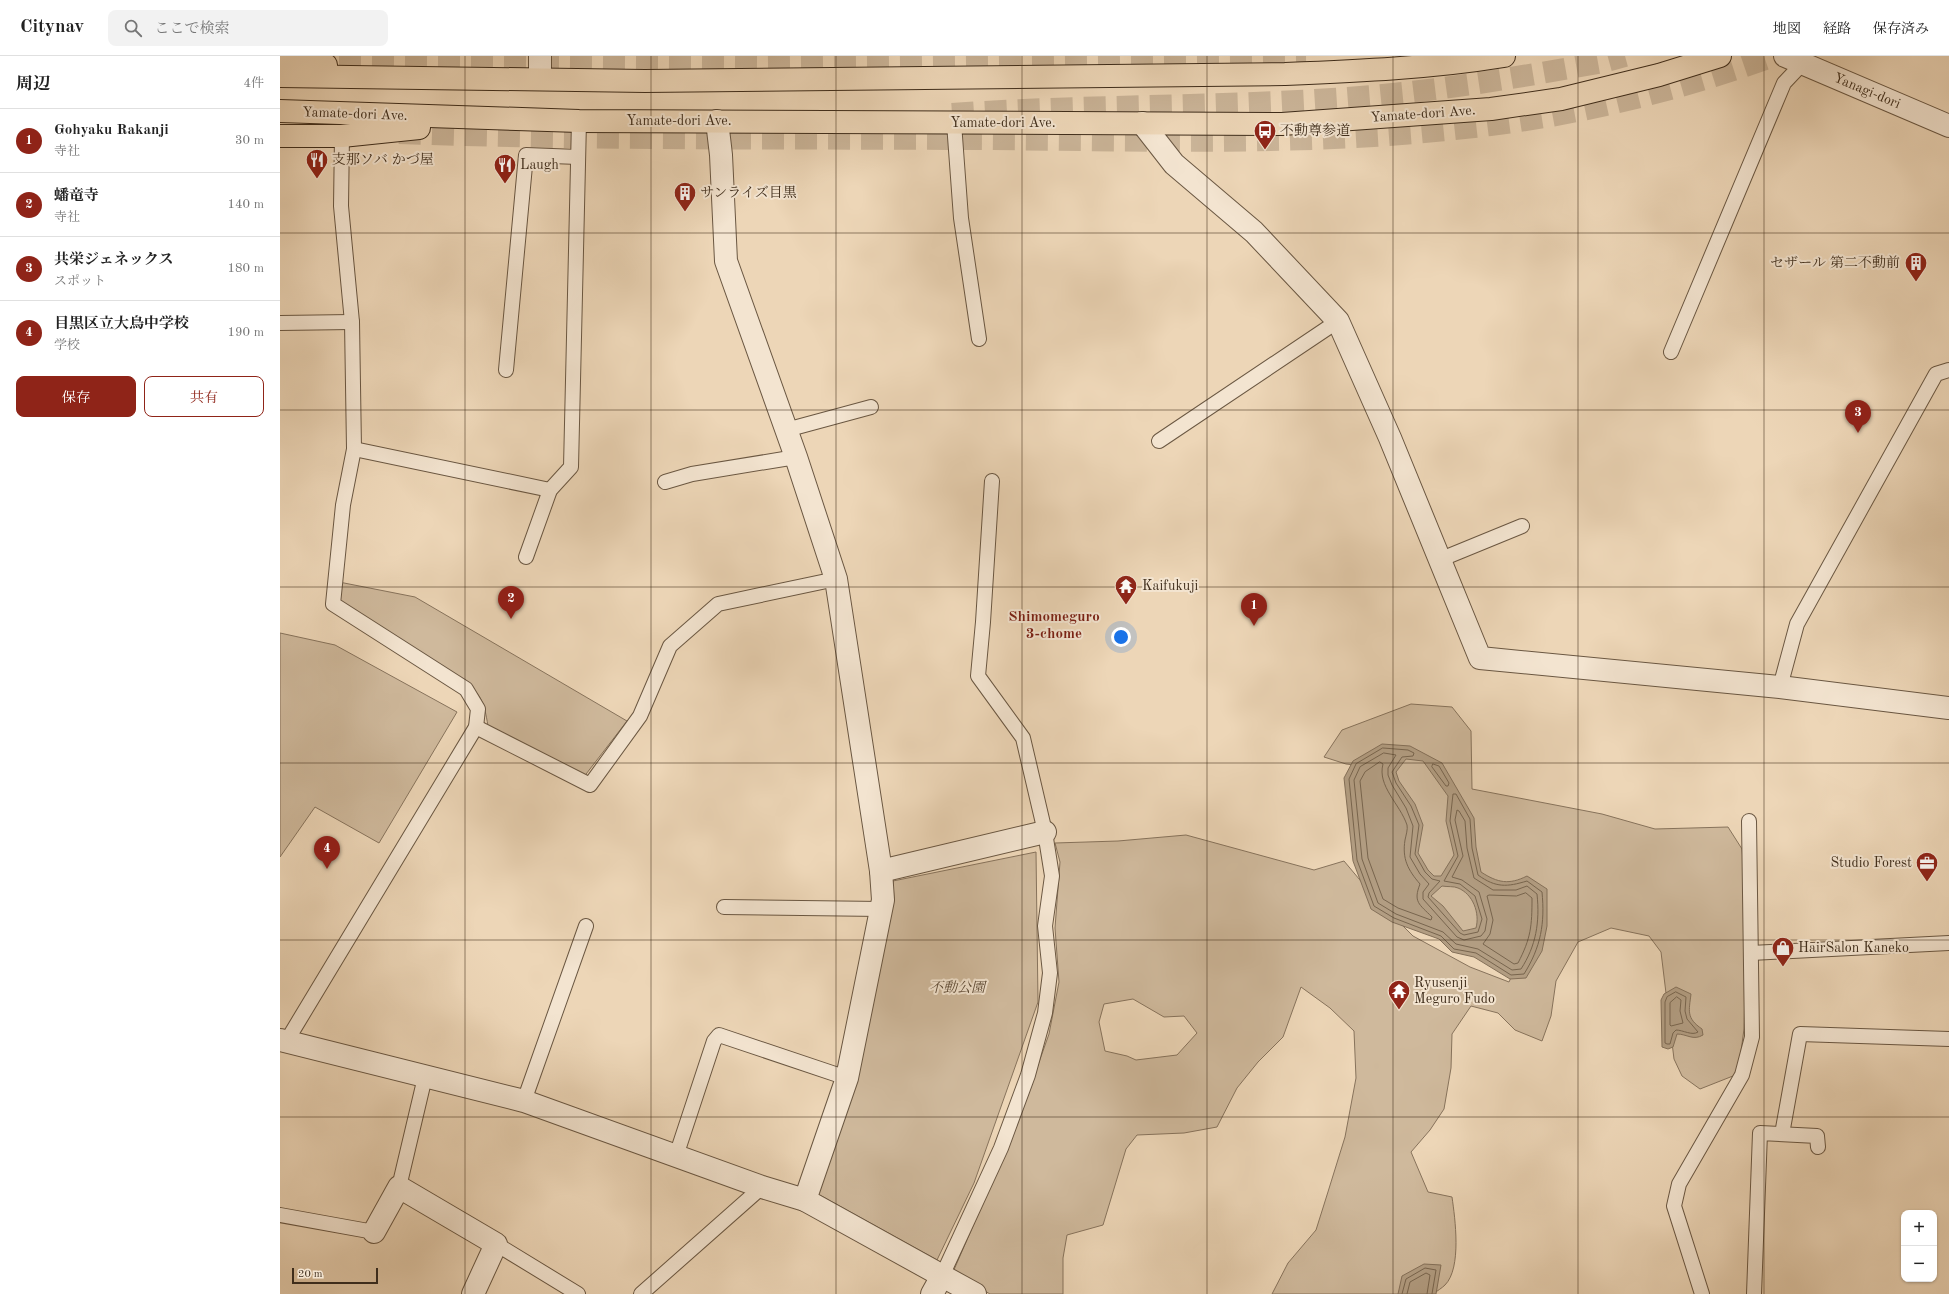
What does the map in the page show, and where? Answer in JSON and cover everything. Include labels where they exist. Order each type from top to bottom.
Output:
[{"type":"main road","points":[[280,76],[645,81],[1286,74],[1383,70],[1504,56]]},
{"type":"main road","name":"Yamate-dori Ave.","points":[[280,111],[500,120],[1282,124],[1491,109],[1561,99],[1660,75],[1720,56]]},
{"type":"main road","points":[[280,59],[423,78]]},
{"type":"main road","points":[[280,136],[342,136],[500,120]]},
{"type":"street","points":[[540,56],[540,79]]},
{"type":"street","name":"Yanagi-dori","points":[[1793,60],[1949,126]]},
{"type":"street","points":[[717,121],[721,154],[726,261],[796,457],[836,579],[881,871],[883,900],[846,1078],[805,1200]]},
{"type":"street","points":[[1142,123],[1174,164],[1254,232],[1338,321],[1390,438],[1480,658],[1780,687],[1949,708]]},
{"type":"street","points":[[881,871],[1046,832]]},
{"type":"street","points":[[283,1041],[524,1101],[762,1187],[805,1200],[937,1285],[975,1294]]},
{"type":"street","points":[[374,1232],[399,1187],[496,1244],[474,1294]]},
{"type":"lane","points":[[1671,352],[1793,60]]},
{"type":"lane","points":[[526,557],[550,490],[571,467],[579,121]]},
{"type":"lane","points":[[954,123],[961,218],[979,339]]},
{"type":"lane","points":[[283,1041],[476,727],[478,709],[466,688],[332,604],[343,505],[354,448],[352,322],[341,206],[342,136]]},
{"type":"lane","points":[[506,370],[526,155],[578,157]]},
{"type":"lane","points":[[1159,442],[1338,321]]},
{"type":"lane","points":[[280,323],[352,322]]},
{"type":"lane","points":[[1780,687],[1797,624],[1936,374],[1949,370]]},
{"type":"lane","points":[[786,430],[871,407]]},
{"type":"lane","points":[[354,448],[550,490]]},
{"type":"lane","points":[[665,482],[692,474],[796,457]]},
{"type":"lane","points":[[937,1285],[1001,1148],[1028,1075],[1045,1014],[1050,973],[1045,926],[1052,876],[1046,832],[1023,738],[978,676],[992,481]]},
{"type":"lane","points":[[1439,560],[1522,526]]},
{"type":"lane","points":[[476,727],[590,785],[640,716],[670,646],[718,604],[836,579]]},
{"type":"lane","points":[[1702,1294],[1674,1206],[1679,1184],[1742,1075],[1752,1037],[1749,821]]},
{"type":"lane","points":[[724,907],[881,909]]},
{"type":"lane","points":[[524,1101],[586,926]]},
{"type":"lane","points":[[1751,953],[1949,943]]},
{"type":"lane","points":[[1782,1134],[1800,1034],[1949,1039]]},
{"type":"lane","points":[[676,1156],[714,1041],[719,1035],[846,1078]]},
{"type":"lane","points":[[399,1187],[425,1077]]},
{"type":"lane","points":[[1754,1294],[1760,1132],[1817,1136],[1818,1147]]},
{"type":"lane","points":[[641,1294],[762,1187]]},
{"type":"lane","points":[[280,1215],[374,1232]]},
{"type":"lane","points":[[496,1244],[578,1294]]},
{"type":"green space","points":[[339,582],[415,597],[627,721],[583,778],[488,726],[481,700],[475,691],[464,680],[336,603]]},
{"type":"green space","points":[[280,633],[335,645],[457,712],[379,843],[315,807],[280,857]]},
{"type":"green space","points":[[1411,704],[1452,707],[1471,731],[1472,789],[1602,814],[1655,829],[1728,827],[1742,849],[1747,909],[1744,1029],[1738,1074],[1700,1089],[1682,1076],[1674,1059],[1661,952],[1649,936],[1611,928],[1578,942],[1556,981],[1551,1016],[1542,1041],[1515,1030],[1498,1013],[1471,1006],[1452,1034],[1451,1068],[1444,1109],[1430,1130],[1411,1152],[1428,1192],[1452,1197],[1456,1230],[1455,1255],[1454,1267],[1445,1285],[1433,1294],[1272,1294],[1288,1263],[1316,1230],[1345,1137],[1356,1078],[1354,1031],[1330,1008],[1301,987],[1283,1037],[1258,1062],[1237,1088],[1217,1127],[1184,1133],[1137,1135],[1126,1149],[1103,1225],[1067,1235],[1063,1258],[1063,1294],[990,1294],[953,1272],[1016,1127],[1049,1034],[1059,982],[1055,928],[1060,862],[1055,843],[1118,841],[1186,835],[1314,870],[1344,861],[1375,898],[1413,936],[1470,967],[1509,982],[1518,962],[1445,936],[1373,767],[1346,764],[1324,757],[1342,730]],"holes":[[[1133,999],[1164,1017],[1184,1016],[1197,1033],[1177,1055],[1136,1060],[1127,1056],[1105,1051],[1099,1022],[1104,1004]]]},
{"type":"green space","name":"不動公園","points":[[1036,852],[1038,1002],[974,1183],[937,1260],[818,1194],[894,900],[893,881]]},
{"type":"water","points":[[1382,744],[1410,746],[1442,763],[1474,818],[1476,847],[1481,872],[1493,879],[1504,882],[1515,881],[1527,876],[1547,889],[1547,926],[1542,951],[1526,978],[1510,979],[1474,957],[1452,952],[1439,939],[1392,922],[1371,909],[1353,861],[1344,778],[1353,761]],"holes":[[[1406,759],[1423,761],[1448,796],[1446,821],[1454,855],[1441,876],[1434,876],[1428,870],[1418,853],[1423,825],[1415,804],[1399,781],[1396,772]],[[1442,886],[1456,887],[1468,895],[1476,910],[1476,928],[1463,931],[1443,906],[1431,896]]]},
{"type":"water","points":[[1676,987],[1691,994],[1689,1010],[1691,1018],[1702,1029],[1703,1035],[1693,1037],[1677,1034],[1673,1047],[1668,1049],[1662,1047],[1661,1000],[1664,994]]},
{"type":"water","points":[[1424,1264],[1441,1265],[1436,1294],[1398,1294],[1402,1276]]},
{"type":"tunnel","points":[[306,59],[764,63],[1306,56]]},
{"type":"tunnel","points":[[952,114],[1320,100],[1372,96],[1488,82],[1603,62],[1625,56]]},
{"type":"tunnel","points":[[399,133],[615,138],[1169,141],[1233,141],[1362,137],[1490,125],[1598,107],[1704,79],[1774,56]]},
{"type":"place","name":"不動尊参道","points":[[1265,150]]},
{"type":"place","name":"支那ソバ かづ屋","points":[[317,180]]},
{"type":"place","name":"Laugh","points":[[505,184]]},
{"type":"place","name":"サンライズ目黒","points":[[685,212]]},
{"type":"place","name":"セザール 第二不動前","points":[[1916,282]]},
{"type":"place","name":"共栄ジェネックス","points":[[1858,433]]},
{"type":"place","name":"Kaifukuji","points":[[1126,606]]},
{"type":"place","name":"蟠竜寺","points":[[511,619]]},
{"type":"place","name":"Gohyaku Rakanji","points":[[1254,626]]},
{"type":"place","name":"目黒区立大鳥中学校","points":[[327,869]]},
{"type":"place","name":"Studio Forest","points":[[1927,882]]},
{"type":"place","name":"HairSalon Kaneko","points":[[1783,968]]},
{"type":"place","name":"Ryusenji Meguro Fudo","points":[[1399,1010]]},
{"type":"district","name":"Shimomeguro 3-chome","points":[[1054,626]]}]
